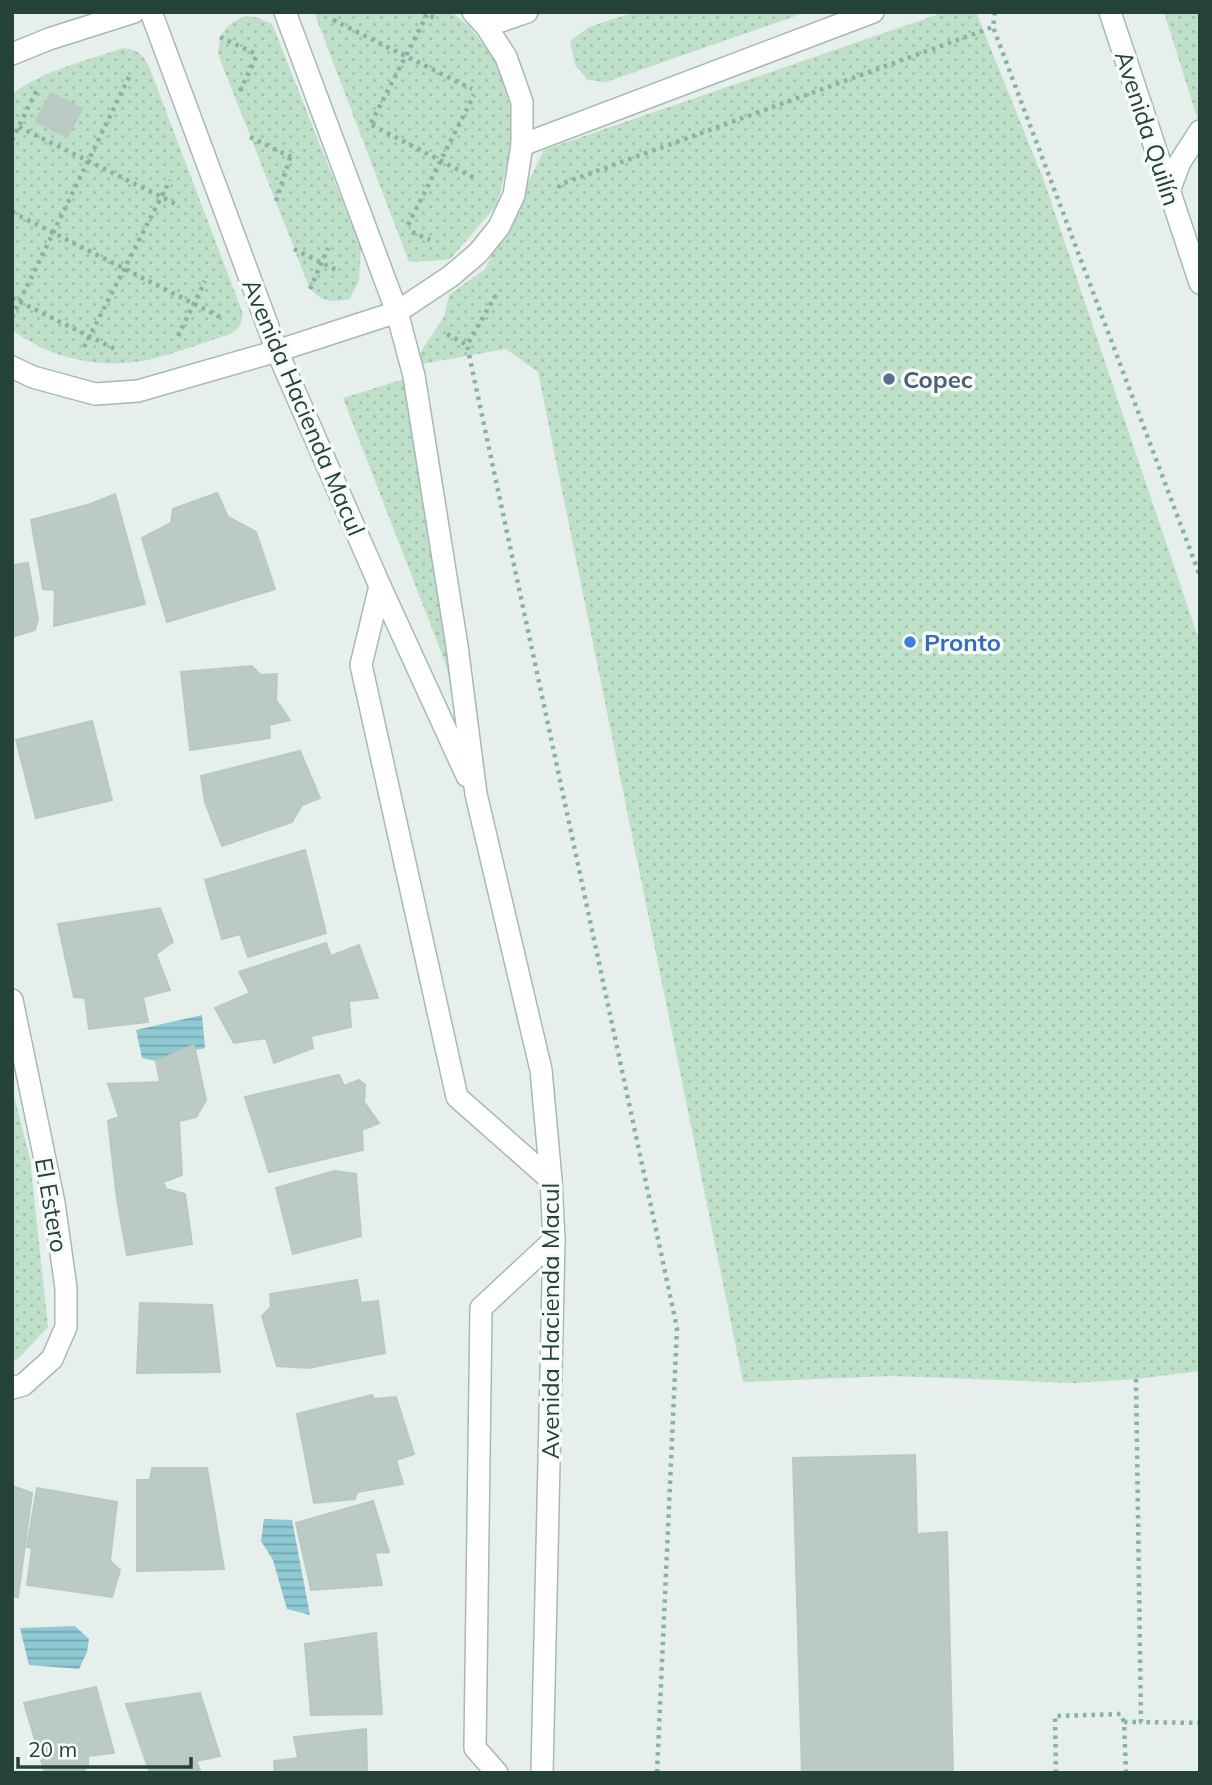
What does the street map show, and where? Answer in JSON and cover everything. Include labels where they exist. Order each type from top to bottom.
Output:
[{"type":"street","points":[[12,54],[49,39],[134,12]]},
{"type":"street","name":"Avenida Hacienda Macul","points":[[151,12],[277,351],[475,794]]},
{"type":"street","name":"Avenida Hacienda Macul","points":[[285,12],[397,312],[414,376],[457,646],[475,794],[541,1070],[554,1240],[542,1773]]},
{"type":"street","points":[[12,367],[33,377],[94,394],[138,391],[277,351],[397,312],[452,276],[478,253],[499,227],[514,195],[522,145],[522,102],[506,57],[479,19],[527,12]]},
{"type":"street","points":[[522,145],[873,12]]},
{"type":"street","name":"Avenida Quilín","points":[[1110,12],[1200,283]]},
{"type":"street","points":[[1169,191],[1180,162],[1200,131]]},
{"type":"street","points":[[380,586],[361,665],[457,1097],[551,1180]]},
{"type":"street","name":"El Estero","points":[[12,1000],[54,1203],[66,1288],[66,1327],[52,1359],[23,1385],[12,1388]]},
{"type":"street","points":[[497,1773],[475,1748],[481,1308],[554,1240]]},
{"type":"path","points":[[995,12],[993,27],[1200,576]]},
{"type":"path","points":[[366,134],[425,13],[441,25]]},
{"type":"path","points":[[327,17],[476,91]]},
{"type":"path","points":[[554,196],[561,184],[993,27]]},
{"type":"path","points":[[12,317],[132,71]]},
{"type":"path","points":[[406,228],[480,83]]},
{"type":"path","points":[[12,140],[39,86]]},
{"type":"path","points":[[365,116],[370,124],[480,181]]},
{"type":"path","points":[[19,127],[184,208]]},
{"type":"path","points":[[80,354],[173,175]]},
{"type":"path","points":[[12,212],[223,319]]},
{"type":"path","points":[[399,224],[436,244]]},
{"type":"path","points":[[294,249],[340,272]]},
{"type":"path","points":[[173,346],[210,272]]},
{"type":"path","points":[[499,289],[467,345],[677,1328],[657,1773]]},
{"type":"path","points":[[12,298],[119,352]]},
{"type":"path","points":[[438,329],[467,345]]},
{"type":"path","points":[[1136,1379],[1141,1723]]},
{"type":"path","points":[[1056,1773],[1055,1716],[1121,1714],[1124,1721],[1126,1773]]},
{"type":"path","points":[[1124,1721],[1200,1723]]},
{"type":"green space","points":[[314,12],[451,12],[469,26],[497,62],[510,107],[512,141],[507,165],[497,205],[450,259],[409,262]]},
{"type":"green space","points":[[635,12],[807,12],[606,82],[588,80],[575,65],[570,41],[589,27]]},
{"type":"green space","points":[[945,12],[976,12],[1044,181],[1200,643],[1200,1371],[1074,1383],[891,1376],[743,1382],[538,372],[506,349],[411,366],[444,317],[449,295],[485,269],[544,150]]},
{"type":"green space","points":[[1164,12],[1200,12],[1200,127]]},
{"type":"green space","points":[[246,16],[272,24],[361,248],[359,281],[350,299],[328,300],[310,289],[218,54],[225,30],[233,22]]},
{"type":"green space","points":[[123,48],[138,52],[148,64],[242,311],[242,319],[239,327],[231,334],[172,353],[134,362],[97,363],[44,349],[12,330],[12,94],[51,72]]},
{"type":"green space","points":[[414,376],[476,794],[445,662],[343,398]]},
{"type":"green space","points":[[12,1088],[30,1159],[48,1327],[18,1359],[12,1361]]},
{"type":"water","points":[[202,1015],[205,1048],[196,1050],[193,1045],[156,1061],[142,1058],[136,1030]]},
{"type":"water","points":[[264,1519],[292,1520],[310,1615],[287,1609],[273,1560],[261,1541]]},
{"type":"water","points":[[75,1626],[89,1639],[87,1652],[79,1669],[29,1665],[20,1628]]},
{"type":"building","points":[[51,93],[82,109],[67,137],[36,121]]},
{"type":"building","points":[[217,493],[228,517],[256,532],[275,589],[167,622],[142,538],[171,523],[173,509]]},
{"type":"building","points":[[115,494],[145,604],[54,626],[55,590],[43,589],[31,520],[91,504]]},
{"type":"building","points":[[28,563],[38,619],[35,630],[12,637],[12,565]]},
{"type":"building","points":[[252,666],[260,675],[277,674],[276,700],[290,720],[269,725],[270,738],[190,750],[181,672]]},
{"type":"building","points":[[92,721],[112,800],[36,818],[16,740]]},
{"type":"building","points":[[300,751],[320,798],[302,805],[292,822],[222,846],[205,802],[201,776]]},
{"type":"building","points":[[305,850],[326,933],[248,957],[240,934],[222,939],[205,880]]},
{"type":"building","points":[[160,908],[173,942],[156,954],[170,990],[143,997],[148,1022],[89,1029],[85,998],[74,997],[58,924]]},
{"type":"building","points":[[326,943],[331,956],[359,945],[378,998],[349,1001],[351,1027],[311,1036],[313,1048],[274,1063],[266,1038],[234,1043],[215,1008],[250,993],[239,972]]},
{"type":"building","points":[[194,1045],[206,1100],[196,1117],[179,1121],[182,1175],[163,1182],[166,1189],[185,1194],[192,1244],[127,1255],[108,1121],[119,1117],[108,1084],[160,1082],[156,1061]]},
{"type":"building","points":[[339,1075],[344,1086],[359,1080],[365,1085],[364,1102],[379,1123],[362,1130],[363,1150],[269,1172],[245,1097]]},
{"type":"building","points":[[334,1171],[356,1174],[361,1236],[293,1254],[276,1188]]},
{"type":"building","points":[[357,1280],[361,1303],[378,1301],[385,1353],[308,1368],[277,1366],[262,1316],[271,1307],[270,1294]]},
{"type":"building","points":[[140,1303],[212,1305],[220,1372],[137,1373]]},
{"type":"building","points":[[372,1395],[374,1399],[396,1397],[414,1454],[396,1460],[403,1484],[357,1492],[355,1499],[314,1503],[297,1414]]},
{"type":"building","points":[[915,1455],[917,1534],[947,1532],[953,1773],[802,1773],[793,1458]]},
{"type":"building","points":[[152,1468],[207,1468],[224,1569],[137,1571],[137,1480],[150,1480]]},
{"type":"building","points":[[12,1486],[32,1493],[18,1597],[12,1596]]},
{"type":"building","points":[[37,1488],[117,1502],[110,1561],[120,1570],[112,1597],[27,1585],[32,1548],[27,1547]]},
{"type":"building","points":[[373,1501],[389,1552],[375,1553],[382,1585],[311,1590],[296,1523]]},
{"type":"building","points":[[376,1633],[382,1714],[311,1715],[305,1644]]},
{"type":"building","points":[[96,1687],[114,1753],[88,1756],[88,1766],[82,1773],[45,1773],[24,1703]]},
{"type":"building","points":[[200,1693],[220,1756],[196,1761],[201,1773],[150,1773],[126,1704]]},
{"type":"building","points":[[366,1729],[367,1773],[275,1773],[274,1761],[298,1758],[294,1737]]},
{"type":"place","name":"Copec","points":[[889,379]]},
{"type":"place","name":"Pronto","points":[[910,642]]}]
